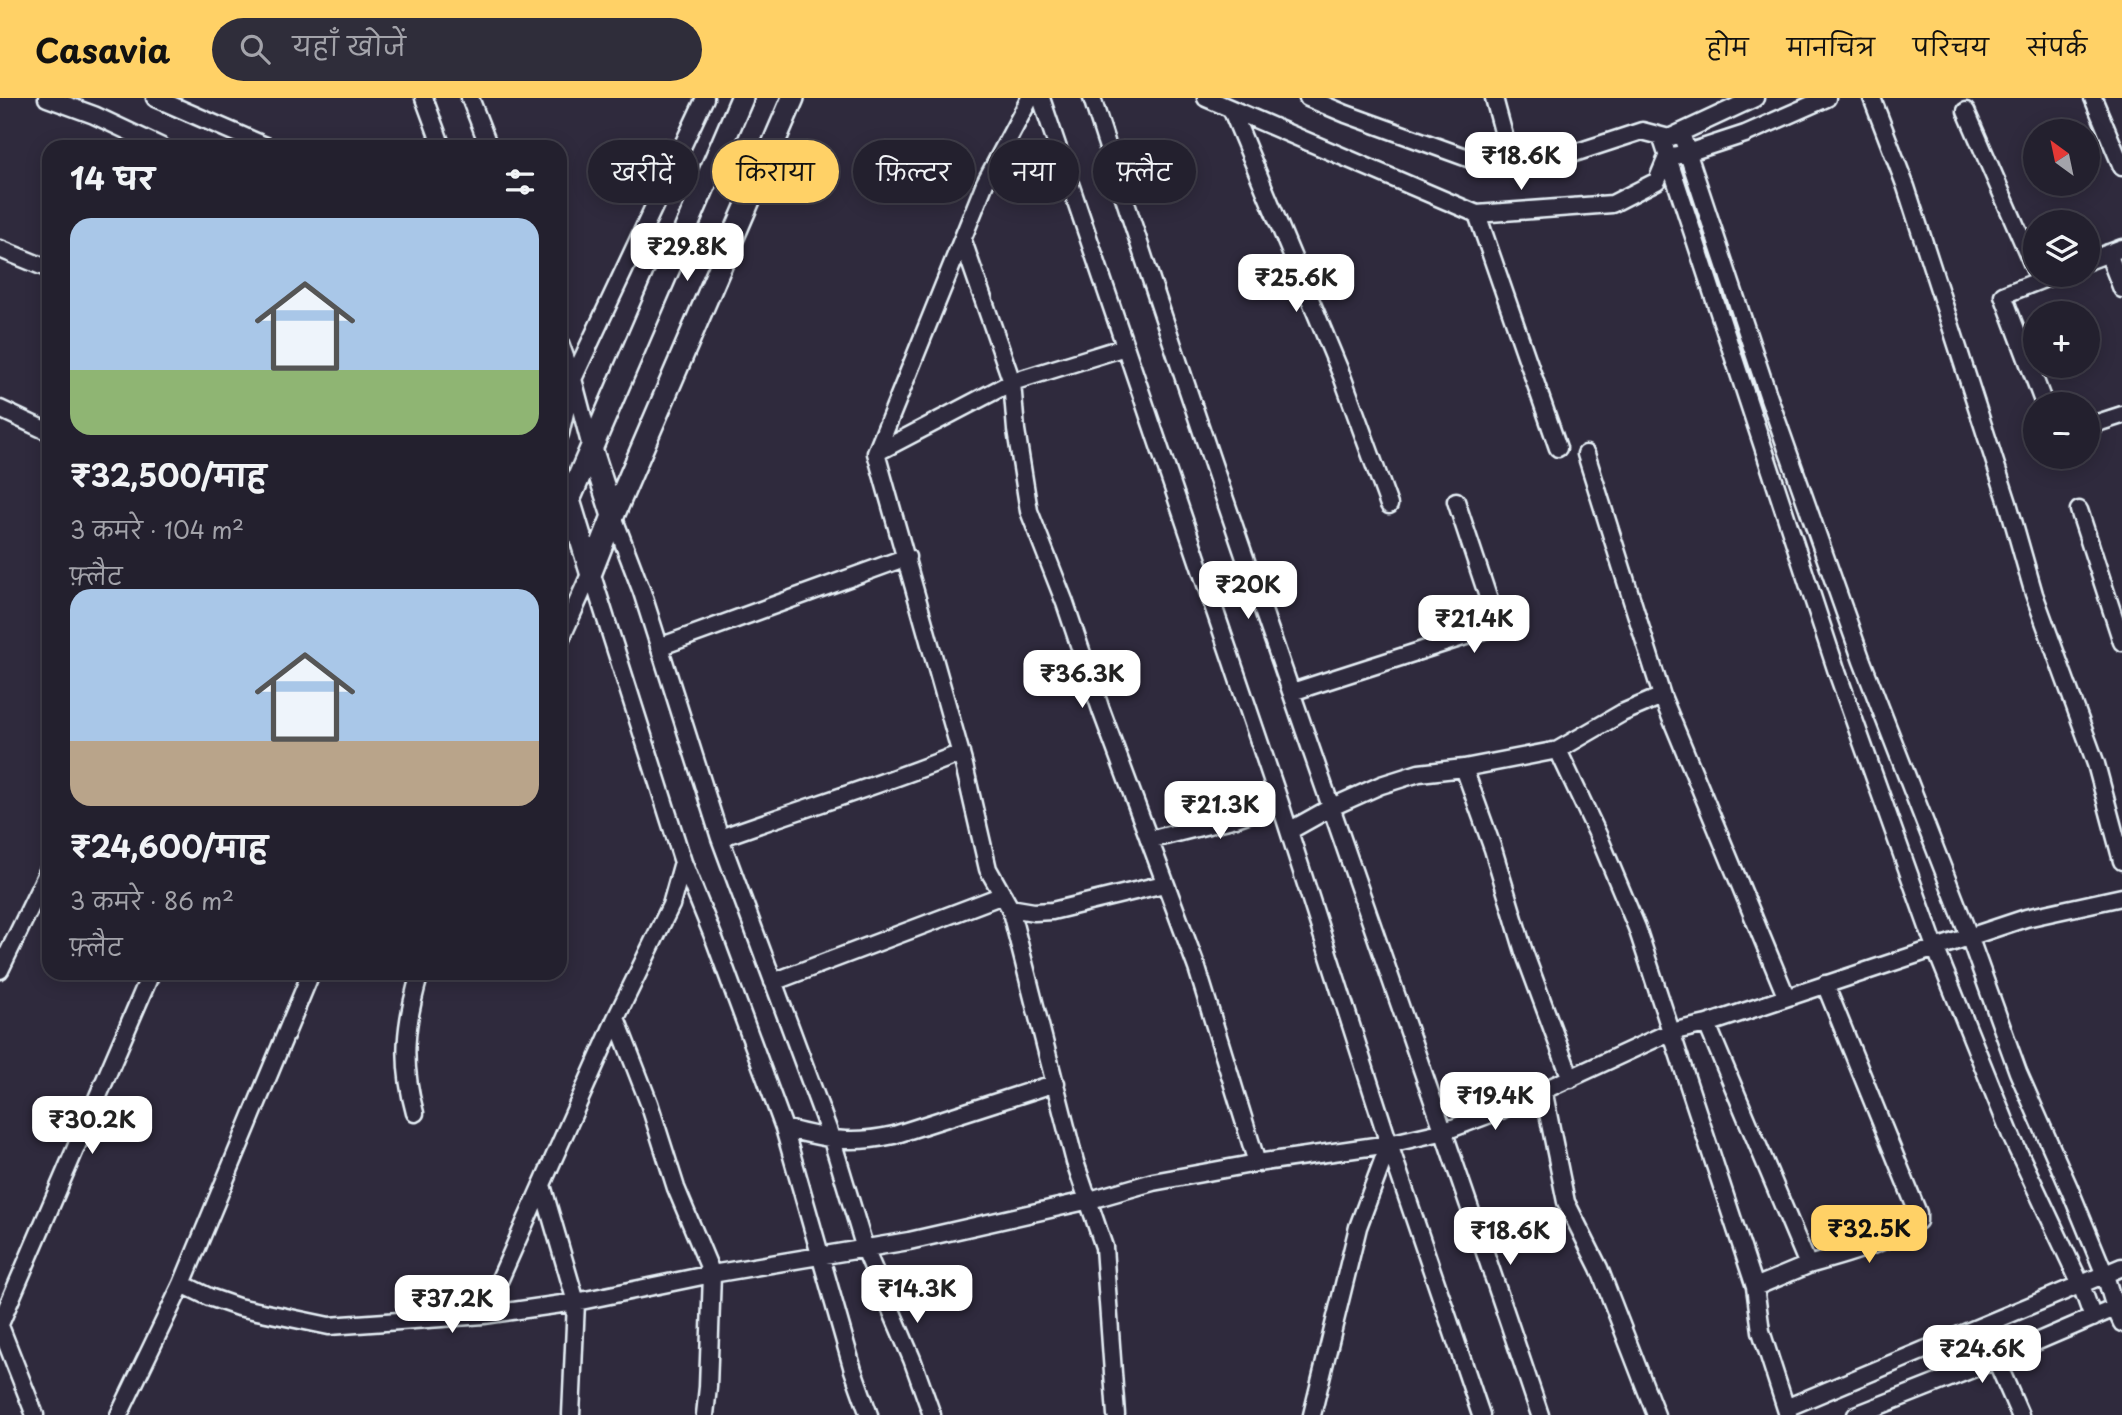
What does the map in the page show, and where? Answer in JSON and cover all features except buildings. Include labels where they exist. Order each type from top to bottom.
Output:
[{"type":"street","points":[[47,98],[94,115],[132,140]]},
{"type":"street","points":[[155,98],[252,140]]},
{"type":"street","points":[[424,98],[439,140]]},
{"type":"street","points":[[470,98],[486,140]]},
{"type":"street","points":[[567,404],[573,379],[705,98]]},
{"type":"street","points":[[567,505],[742,98]]},
{"type":"street","points":[[567,626],[793,98]]},
{"type":"street","points":[[1030,98],[985,183],[876,453],[961,753],[988,870],[1006,901],[1075,1162],[1104,1247],[1116,1415]]},
{"type":"street","points":[[1041,98],[1280,803],[1389,1144],[1481,1415]]},
{"type":"street","points":[[1091,98],[1199,424],[1445,1131],[1540,1415]]},
{"type":"street","points":[[1206,98],[1477,214],[1612,204],[1657,181],[1667,157]]},
{"type":"street","points":[[1308,98],[1479,162],[1512,165],[1547,162],[1642,131],[1669,138],[1755,98]]},
{"type":"street","points":[[1341,98],[1346,114]]},
{"type":"street","points":[[1494,98],[1512,165]]},
{"type":"street","points":[[1667,157],[1745,134],[1828,98]]},
{"type":"street","points":[[1872,98],[1910,201],[2008,503],[2034,594],[2096,764],[2122,860]]},
{"type":"street","points":[[2093,98],[2122,167]]},
{"type":"street","points":[[1232,111],[1342,376],[1389,505]]},
{"type":"street","points":[[1966,111],[2023,234]]},
{"type":"street","points":[[1681,133],[1769,398],[1862,661],[1969,936],[2018,1072],[2105,1275],[2118,1316],[2093,1318],[1996,1360],[1856,1415]]},
{"type":"street","points":[[1661,136],[1837,672],[1935,947],[2012,1138],[2081,1285],[2093,1318]]},
{"type":"street","points":[[1477,214],[1558,448]]},
{"type":"street","points":[[963,241],[1013,382],[1016,430],[1029,511],[1197,968],[1257,1163]]},
{"type":"street","points":[[0,250],[42,266]]},
{"type":"street","points":[[2115,250],[2122,289]]},
{"type":"street","points":[[2023,285],[2003,295],[2039,392]]},
{"type":"street","points":[[876,453],[1013,382],[1125,346]]},
{"type":"street","points":[[567,362],[592,452],[642,592],[720,838],[832,1140],[865,1249],[912,1359],[932,1415]]},
{"type":"street","points":[[0,409],[42,429]]},
{"type":"street","points":[[2100,422],[2122,415]]},
{"type":"street","points":[[1586,454],[1662,696],[1786,996]]},
{"type":"street","points":[[567,494],[683,862],[784,1128],[853,1370],[869,1415]]},
{"type":"street","points":[[1292,691],[1488,629],[1492,621],[1489,600],[1456,501]]},
{"type":"street","points":[[2079,510],[2122,642]]},
{"type":"street","points":[[659,647],[907,557]]},
{"type":"street","points":[[1289,831],[1332,807],[1381,785],[1419,773],[1464,768],[1558,750],[1622,713],[1662,696]]},
{"type":"street","points":[[1558,750],[1599,837],[1637,928],[1755,1287],[1761,1331],[1787,1412],[2122,1267]]},
{"type":"street","points":[[720,838],[887,782],[961,753]]},
{"type":"street","points":[[1464,768],[1493,849],[1524,952],[1571,1079]]},
{"type":"street","points":[[1149,840],[1236,818],[1280,803]]},
{"type":"street","points":[[484,1315],[616,1018],[671,905],[683,862]]},
{"type":"street","points":[[0,970],[42,883]]},
{"type":"street","points":[[774,982],[1006,901],[1034,912],[1052,911],[1164,884]]},
{"type":"street","points":[[182,1284],[238,1307],[329,1326],[484,1315],[576,1302],[712,1274],[909,1241],[1090,1200],[1153,1182],[1257,1163],[1389,1144],[1445,1131],[1501,1110],[1670,1032],[1707,1024],[2026,918],[2122,897]]},
{"type":"street","points":[[36,1415],[0,1325],[148,980]]},
{"type":"street","points":[[119,1415],[182,1284],[308,980]]},
{"type":"street","points":[[415,1113],[408,1086],[405,1045],[418,980]]},
{"type":"street","points":[[1755,1287],[1808,1265],[1850,1253],[1908,1228],[1917,1221],[1918,1213],[1825,984]]},
{"type":"street","points":[[616,1018],[649,1103],[676,1188],[712,1274],[705,1415]]},
{"type":"street","points":[[1707,1024],[1808,1265]]},
{"type":"street","points":[[784,1128],[832,1140],[870,1140],[894,1135],[1056,1083]]},
{"type":"street","points":[[1544,1089],[1566,1202],[1599,1268],[1656,1415]]},
{"type":"street","points":[[1311,1415],[1358,1227],[1389,1144]]},
{"type":"street","points":[[542,1185],[576,1302],[571,1415]]},
{"type":"street","points":[[1996,1360],[2020,1415]]}]
